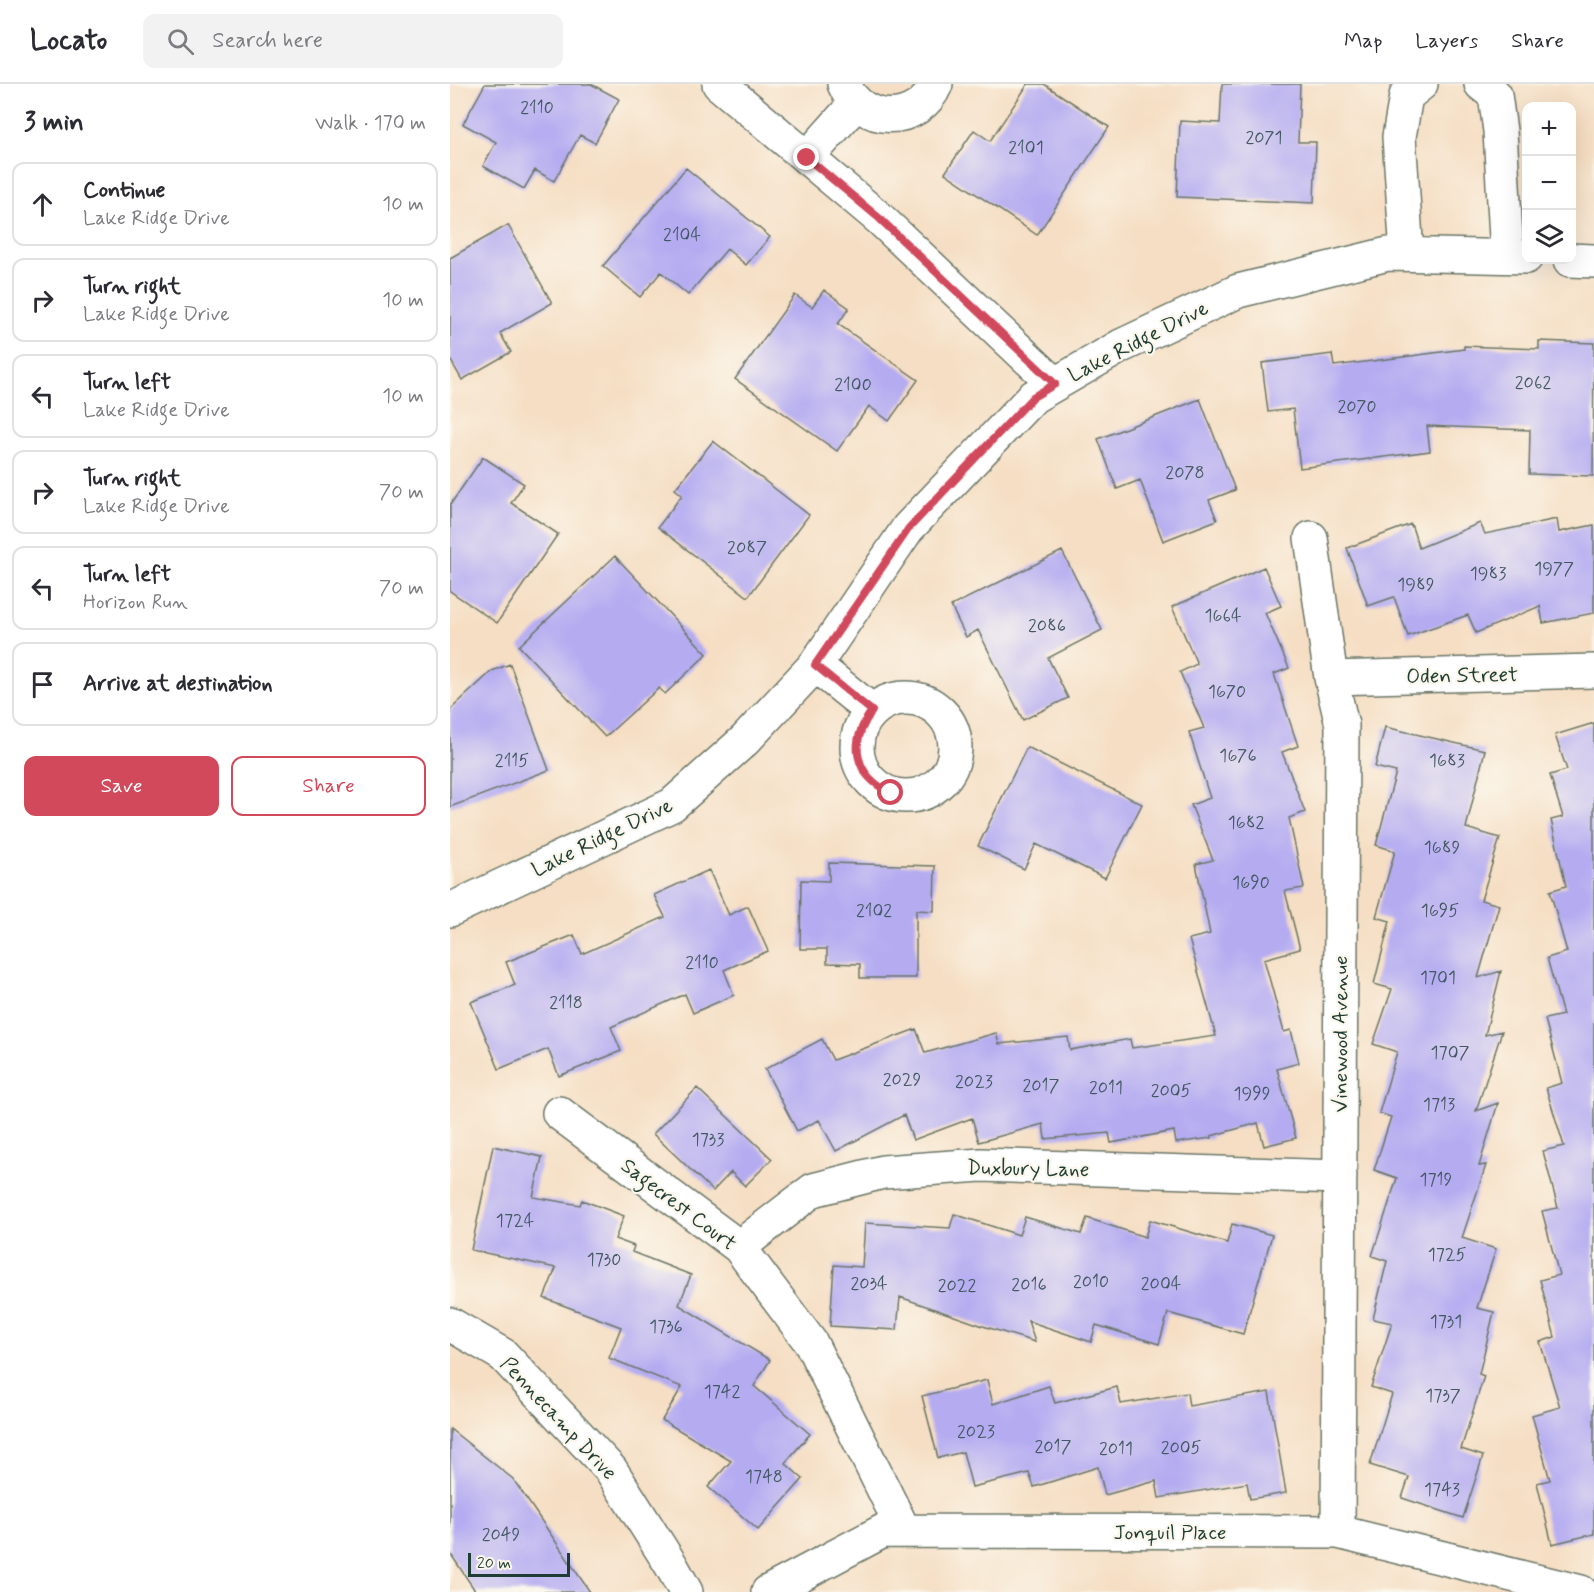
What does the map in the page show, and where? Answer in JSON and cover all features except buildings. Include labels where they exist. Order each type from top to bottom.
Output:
[{"type":"street","points":[[719,84],[879,218],[1055,384]]},
{"type":"street","points":[[807,158],[850,94],[868,112],[883,116],[898,116],[924,103],[936,84]]},
{"type":"street","points":[[1407,254],[1399,137],[1406,96],[1420,84]]},
{"type":"street","name":"Lake Ridge Drive","points":[[450,910],[672,805],[745,740],[815,665],[909,528],[1033,397],[1121,346],[1238,291],[1388,254],[1517,256],[1496,94],[1481,84]]},
{"type":"street","points":[[1576,260],[1594,261]]},
{"type":"street","name":"Vinewood Avenue","points":[[1311,538],[1331,678],[1342,725],[1338,1532]]},
{"type":"street","points":[[815,665],[872,711]]},
{"type":"street","name":"Oden Street","points":[[1331,678],[1594,671]]},
{"type":"street","name":"Sagecrest Court","points":[[559,1113],[739,1246],[811,1343],[904,1531]]},
{"type":"street","name":"Duxbury Lane","points":[[739,1246],[813,1190],[882,1172],[981,1165],[1340,1177]]},
{"type":"street","name":"Pennecamp Drive","points":[[450,1324],[503,1355],[611,1470],[686,1592]]},
{"type":"street","name":"Jonquil Place","points":[[768,1592],[883,1531],[904,1531],[1338,1532],[1581,1592]]},
{"type":"route","points":[[807,158],[879,218],[1055,384],[1033,397],[909,528],[815,665],[872,711],[858,736],[857,750],[860,764],[868,777],[891,793]]}]
